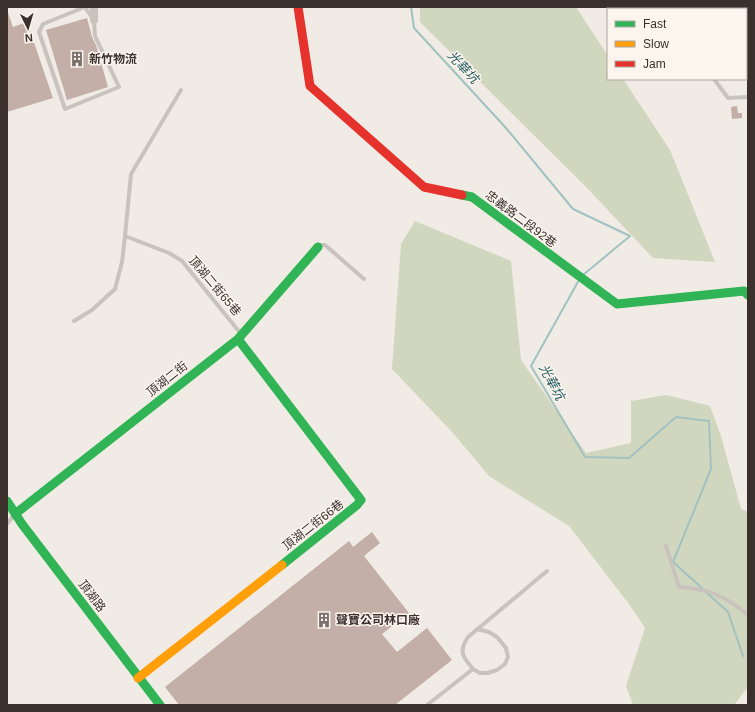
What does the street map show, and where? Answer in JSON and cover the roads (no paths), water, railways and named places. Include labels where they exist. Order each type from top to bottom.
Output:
[{"type":"street","points":[[94,7],[94,20]]},
{"type":"street","name":"忠義路二段92巷","points":[[298,7],[310,86],[424,187],[472,197],[617,304],[744,291],[748,295]]},
{"type":"street","name":"頂湖二街","points":[[15,514],[240,337],[318,247]]},
{"type":"street","name":"頂湖二街66巷","points":[[138,678],[357,505],[360,500],[359,496],[240,337]]},
{"type":"street","name":"頂湖路","points":[[7,501],[15,514],[160,705]]},
{"type":"lane","points":[[85,7],[94,20],[95,36],[118,87],[65,109],[39,32],[43,24],[85,7]]},
{"type":"lane","points":[[715,80],[728,98],[748,97]]},
{"type":"lane","points":[[74,320],[92,310],[115,289],[122,262],[131,174],[181,90]]},
{"type":"lane","name":"頂湖二街65巷","points":[[125,236],[169,253],[182,261],[240,337]]},
{"type":"lane","points":[[318,247],[325,245],[364,279]]},
{"type":"lane","points":[[7,524],[15,514]]},
{"type":"lane","points":[[666,546],[679,587],[711,591],[732,601],[748,614]]},
{"type":"lane","points":[[477,629],[490,632],[497,637],[506,648],[508,657],[505,664],[497,670],[488,673],[480,673],[473,669],[463,656],[463,645],[468,637],[477,629],[547,571]]},
{"type":"lane","points":[[427,705],[473,669]]},
{"type":"waterway","name":"光華坑","points":[[411,7],[414,28],[506,128],[573,209],[630,236],[583,275]]},
{"type":"waterway","name":"光華坑","points":[[579,280],[531,366],[585,457],[629,458],[676,417],[709,421],[711,469],[673,562],[703,589]]},
{"type":"waterway","name":"光華坑","points":[[706,592],[728,612],[743,656]]},
{"type":"place","name":"新竹物流","points":[[77,59]]},
{"type":"place","name":"聲寶公司林口廠","points":[[324,620]]}]
